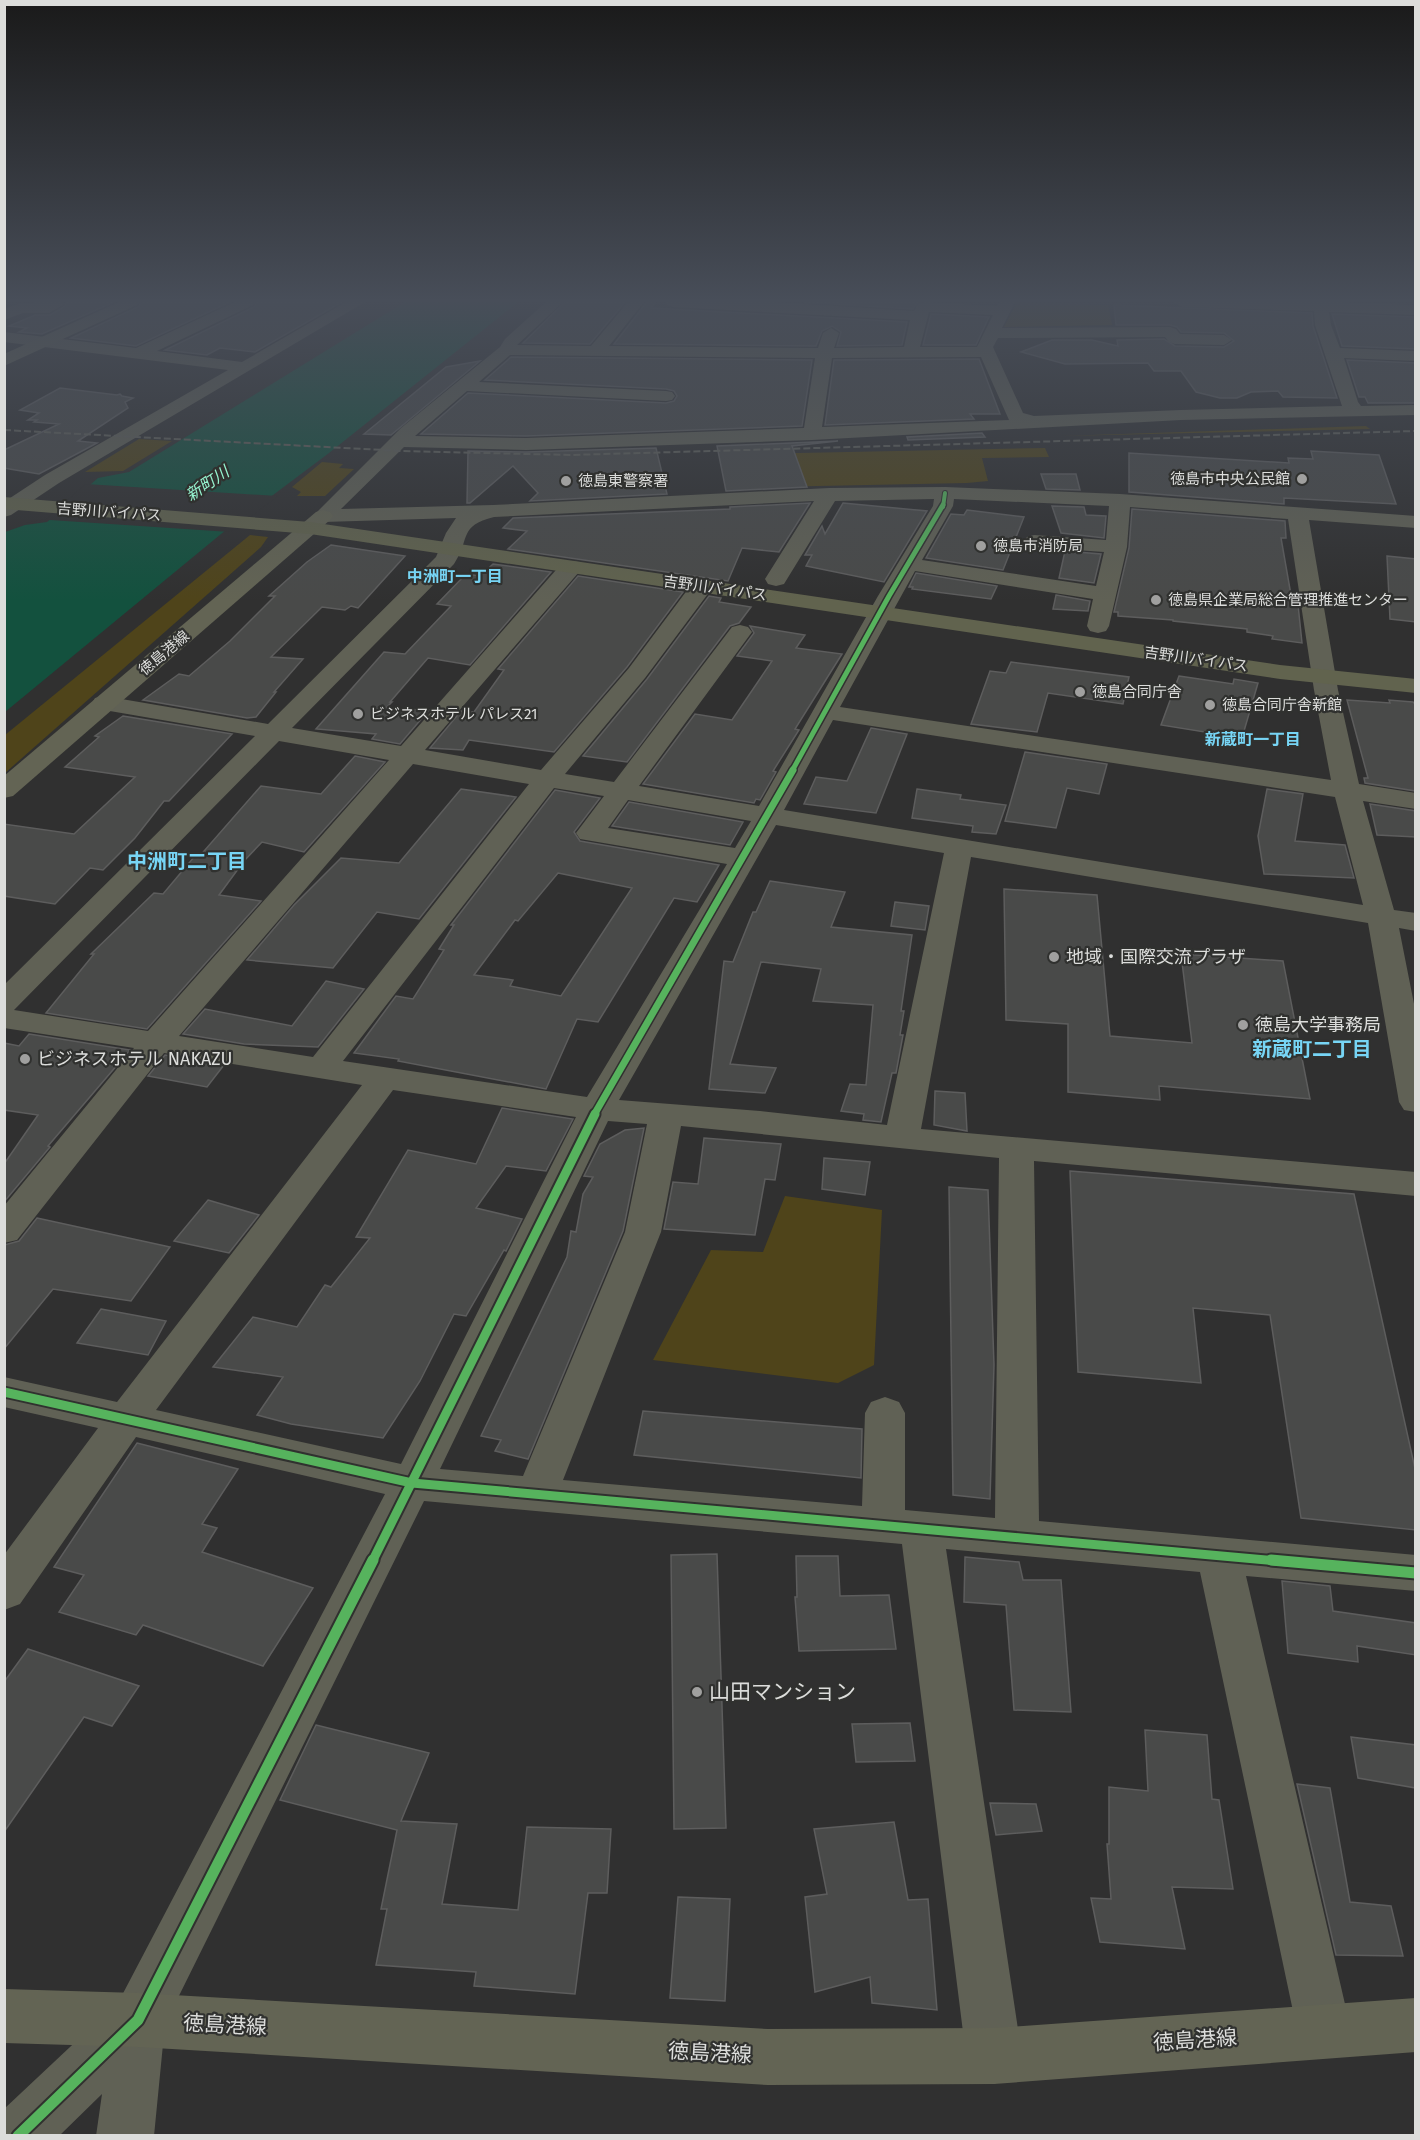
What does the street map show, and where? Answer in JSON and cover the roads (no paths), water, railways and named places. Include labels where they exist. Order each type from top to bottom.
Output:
[{"type":"highway","name":"吉野川バイパス","points":[[4,486],[269,508],[316,522]]},
{"type":"highway","name":"吉野川バイパス","points":[[8,507],[254,522],[316,522],[452,541],[776,579],[885,604],[1280,672],[1322,667],[1416,669]]},
{"type":"highway","name":"吉野川バイパス","points":[[452,541],[572,567],[702,586],[1098,626],[1416,686]]},
{"type":"main road","name":"徳島港線","points":[[4,790],[316,522]]},
{"type":"main road","name":"徳島港線","points":[[4,2016],[138,2020],[768,2056],[994,2056],[1416,2025]]},
{"type":"street","points":[[8,507],[186,402]]},
{"type":"street","points":[[316,522],[408,432],[443,402]]},
{"type":"street","points":[[660,440],[668,402]]},
{"type":"street","points":[[812,434],[817,402]]},
{"type":"street","points":[[1010,402],[1016,416],[1032,422]]},
{"type":"street","points":[[1349,402],[1356,411]]},
{"type":"street","points":[[401,441],[525,444],[660,440],[1181,415],[1416,410]]},
{"type":"street","points":[[316,522],[829,494],[945,494],[1120,500],[1416,522]]},
{"type":"street","points":[[776,579],[829,494]]},
{"type":"street","points":[[22,2130],[138,2020],[412,1483],[597,1109],[827,712],[885,604],[943,506],[945,494]]},
{"type":"street","points":[[1098,626],[1116,547],[1120,500]]},
{"type":"street","points":[[4,1003],[446,559],[452,541],[469,518],[493,511]]},
{"type":"street","points":[[1297,512],[1322,667],[1347,792],[1380,917],[1416,1102]]},
{"type":"street","points":[[1034,541],[1116,547]]},
{"type":"street","points":[[908,564],[1106,594]]},
{"type":"street","points":[[4,1231],[157,1041],[572,567]]},
{"type":"street","points":[[321,1068],[547,779],[637,673],[702,586]]},
{"type":"street","points":[[740,632],[590,833],[744,858]]},
{"type":"street","points":[[104,703],[621,792],[1416,922]]},
{"type":"street","points":[[827,712],[1416,801]]},
{"type":"street","points":[[902,1138],[959,847]]},
{"type":"street","points":[[4,1018],[597,1109],[760,1122],[902,1138],[1416,1184]]},
{"type":"street","points":[[4,1591],[127,1419],[384,1078]]},
{"type":"street","points":[[536,1495],[643,1232],[666,1114]]},
{"type":"street","points":[[1016,1148],[1017,1538]]},
{"type":"street","points":[[4,1392],[412,1483],[1416,1573]]},
{"type":"street","points":[[885,1413],[902,1528],[994,2056]]},
{"type":"street","points":[[1218,1556],[1324,2030]]},
{"type":"street","points":[[125,2135],[138,2020]]},
{"type":"water","name":"新町川","points":[[243,402],[393,402],[221,534],[5,712],[5,532],[25,525],[47,522],[98,478],[129,472]]},
{"type":"railway","points":[[4,430],[402,451],[570,455],[1416,431]]},
{"type":"place","name":"徳島市中央公民館","points":[[1302,479]]},
{"type":"place","name":"徳島東警察署","points":[[566,481]]},
{"type":"place","name":"徳島市消防局","points":[[981,546]]},
{"type":"place","name":"徳島県企業局総合管理推進センター","points":[[1156,600]]},
{"type":"place","name":"徳島合同庁舎","points":[[1080,692]]},
{"type":"place","name":"徳島合同庁舎新館","points":[[1210,705]]},
{"type":"place","name":"ビジネスホテル パレス21","points":[[358,714]]},
{"type":"place","name":"地域・国際交流プラザ","points":[[1054,957]]},
{"type":"place","name":"徳島大学事務局","points":[[1243,1025]]},
{"type":"place","name":"ビジネスホテル NAKAZU","points":[[25,1059]]},
{"type":"place","name":"山田マンション","points":[[697,1692]]},
{"type":"district","name":"中洲町一丁目","points":[[455,576]]},
{"type":"district","name":"新蔵町一丁目","points":[[1253,739]]},
{"type":"district","name":"中洲町二丁目","points":[[187,861]]},
{"type":"district","name":"新蔵町二丁目","points":[[1312,1049]]}]
